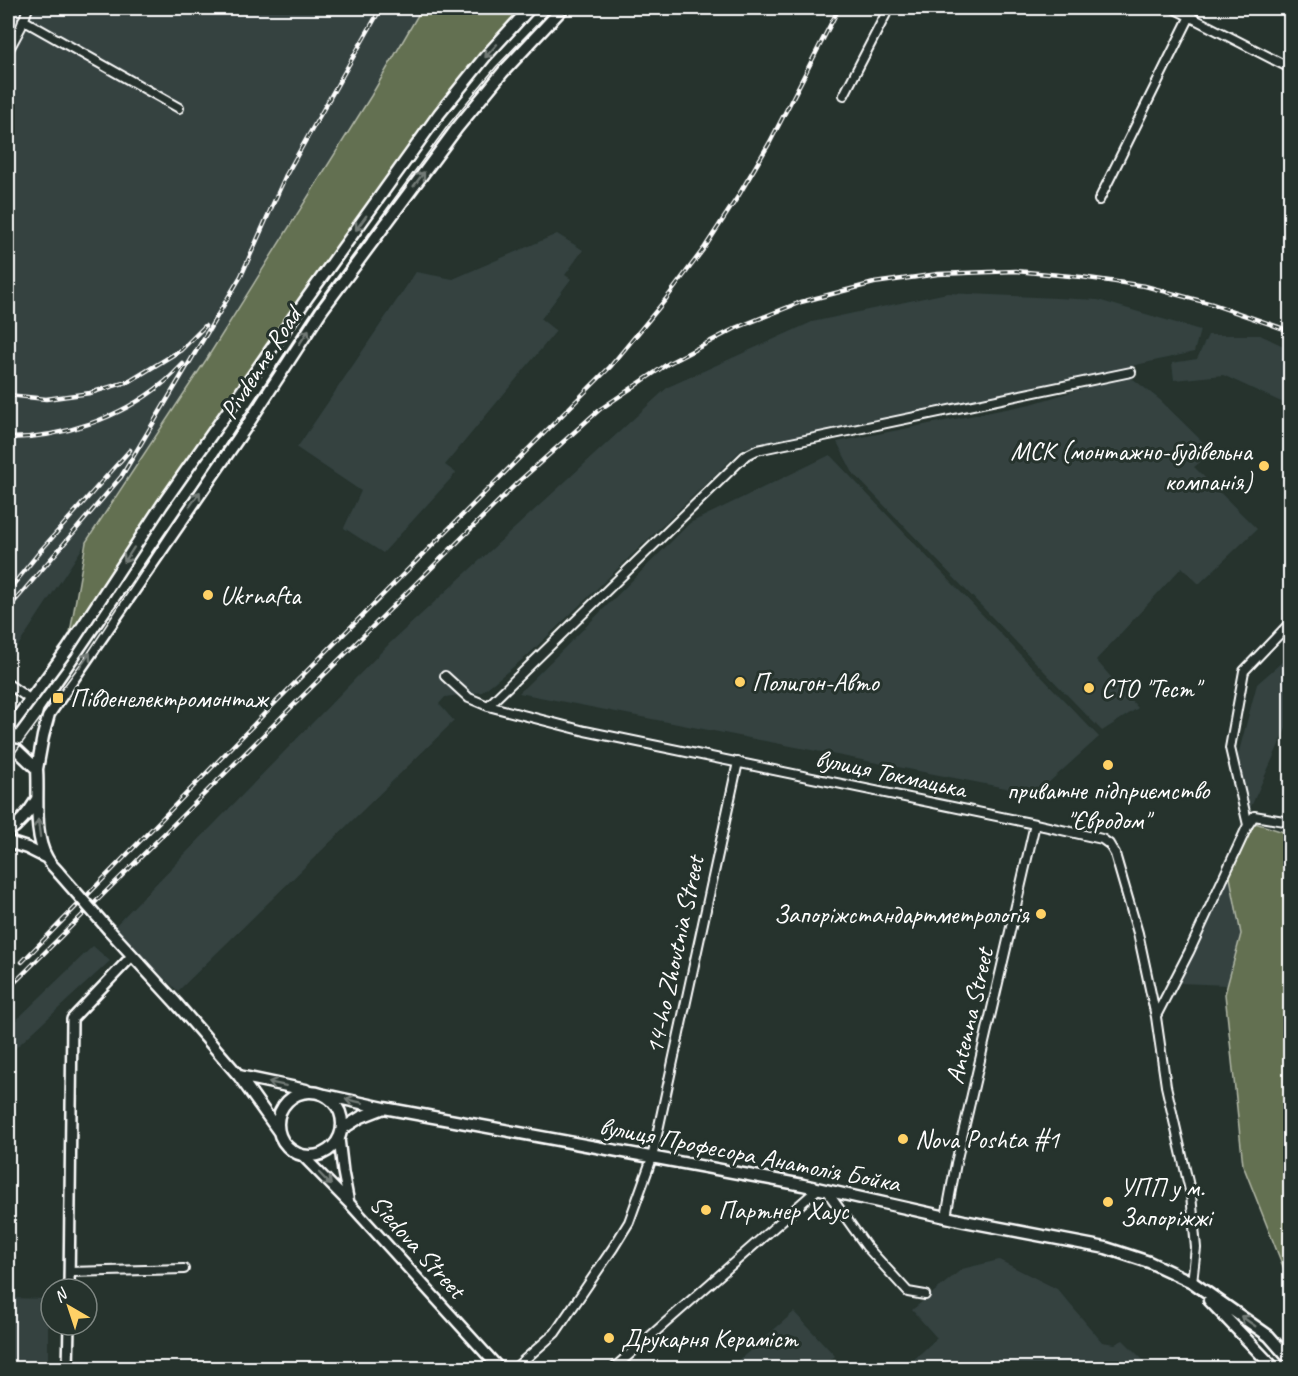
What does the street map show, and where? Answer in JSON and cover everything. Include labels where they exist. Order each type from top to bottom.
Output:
[{"type":"main road","name":"Pivdenne Road","points":[[8,730],[67,650],[162,506],[439,114],[485,57],[530,8]]},
{"type":"main road","name":"Pivdenne Road","points":[[38,797],[36,769],[49,714],[246,426],[322,310],[457,128],[503,72],[563,8]]},
{"type":"main road","points":[[8,749],[17,750],[36,769]]},
{"type":"main road","points":[[8,832],[28,812],[38,797]]},
{"type":"main road","points":[[38,797],[37,823],[40,842],[47,858],[239,1076],[284,1142],[292,1150],[302,1155],[313,1156],[323,1153],[333,1147],[341,1133],[361,1117],[384,1108]]},
{"type":"main road","points":[[8,842],[47,858]]},
{"type":"main road","points":[[239,1076],[320,1094],[333,1101],[342,1119],[341,1133]]},
{"type":"main road","points":[[279,1132],[278,1122],[287,1102],[305,1092],[320,1094]]},
{"type":"main road","name":"вулиця Професора Анатолія Бойка","points":[[320,1094],[384,1108],[823,1189],[946,1217],[1106,1248],[1149,1262],[1192,1282]]},
{"type":"main road","points":[[1192,1282],[1269,1336],[1290,1360]]},
{"type":"main road","points":[[1192,1282],[1274,1368]]},
{"type":"street","points":[[8,51],[28,8]]},
{"type":"street","points":[[844,95],[889,8]]},
{"type":"street","points":[[1173,8],[1290,68]]},
{"type":"street","points":[[1099,200],[1194,8]]},
{"type":"street","points":[[24,20],[179,108]]},
{"type":"street","points":[[488,706],[745,456],[757,450],[1131,372]]},
{"type":"street","points":[[1248,825],[1230,748],[1244,671],[1290,623]]},
{"type":"street","name":"вулиця Токмацька","points":[[445,676],[469,698],[488,706],[585,731],[1102,839],[1109,844],[1115,854],[1138,933],[1156,1017]]},
{"type":"street","points":[[8,684],[31,700]]},
{"type":"street","name":"14-ho Zhovtnia Street","points":[[515,1368],[555,1333],[629,1222],[652,1158],[738,762]]},
{"type":"street","points":[[1192,1282],[1196,1248],[1191,1195],[1166,1086],[1156,1017],[1254,816],[1290,822]]},
{"type":"street","name":"Antenna Street","points":[[946,1217],[956,1163],[1035,824]]},
{"type":"street","points":[[69,1277],[72,1019],[132,956]]},
{"type":"street","points":[[341,1133],[343,1172],[349,1203]]},
{"type":"street","name":"Siedova Street","points":[[302,1155],[349,1203],[499,1368]]},
{"type":"street","points":[[614,1368],[823,1189],[866,1246],[908,1292],[926,1295]]},
{"type":"street","points":[[69,1272],[184,1269]]},
{"type":"street","points":[[68,1368],[69,1337]]},
{"type":"shaded area","points":[[8,8],[422,8],[371,96],[206,360],[8,661]]},
{"type":"shaded area","points":[[557,234],[583,250],[565,275],[571,279],[541,319],[556,331],[445,465],[456,473],[383,553],[344,528],[361,491],[297,448],[416,272],[453,279]]},
{"type":"shaded area","points":[[947,293],[1098,300],[1200,330],[1194,352],[958,405],[743,448],[528,655],[482,692],[445,697],[439,704],[454,721],[178,991],[111,930],[390,643],[668,387],[812,322]]},
{"type":"shaded area","points":[[1208,335],[1260,335],[1290,349],[1290,406],[1223,375],[1174,380],[1172,363],[1197,359]]},
{"type":"shaded area","points":[[1128,375],[1160,400],[1213,452],[1194,467],[1257,529],[1199,584],[1182,567],[1096,660],[1138,708],[1102,731],[853,473],[837,442],[1031,404]]},
{"type":"shaded area","points":[[830,455],[1099,737],[1036,794],[519,693],[690,523]]},
{"type":"shaded area","points":[[1290,655],[1290,720],[1249,811],[1241,807],[1238,755],[1257,684]]},
{"type":"shaded area","points":[[1231,871],[1241,934],[1227,985],[1180,983]]},
{"type":"shaded area","points":[[93,946],[110,961],[8,1055],[8,1028]]},
{"type":"shaded area","points":[[999,1260],[1057,1289],[1102,1342],[1115,1344],[1123,1340],[1151,1368],[905,1368],[937,1338],[912,1310],[962,1269]]},
{"type":"shaded area","points":[[8,1298],[39,1299],[39,1337],[48,1337],[48,1365],[66,1366],[66,1368],[8,1368]]},
{"type":"shaded area","points":[[794,1312],[835,1356],[826,1364],[829,1368],[730,1368]]},
{"type":"green space","points":[[422,8],[530,8],[439,114],[67,650],[86,542],[206,360],[371,96]]},
{"type":"green space","points":[[1255,823],[1290,834],[1290,1281],[1243,1165],[1225,994],[1241,934],[1228,867]]},
{"type":"tram line","points":[[8,762],[84,659],[316,306],[450,123],[496,67],[553,8]]},
{"type":"railway","points":[[8,609],[121,477],[241,276],[286,175],[381,8]]},
{"type":"railway","points":[[22,962],[269,709],[610,367],[666,299],[705,247],[737,198],[770,142],[839,8]]},
{"type":"railway","points":[[8,989],[516,484],[599,410],[669,363],[736,328],[801,302],[874,283],[938,274],[1016,271],[1145,286],[1212,304],[1290,331]]},
{"type":"railway","points":[[8,395],[46,399],[90,393],[130,381],[181,350],[205,326]]},
{"type":"railway","points":[[8,438],[69,430],[109,416],[146,396],[165,382],[183,364]]},
{"type":"railway","points":[[8,591],[130,450]]},
{"type":"place","name":"МСК (монтажно-будівельна компанія)","points":[[1264,466]]},
{"type":"place","name":"Ukrnafta","points":[[208,595]]},
{"type":"place","name":"Полигон-Авто","points":[[740,682]]},
{"type":"place","name":"СТО \"Тест\"","points":[[1089,688]]},
{"type":"place","name":"Південелектромонтаж","points":[[58,698]]},
{"type":"place","name":"приватне підприємство \"Євродом\"","points":[[1108,765]]},
{"type":"place","name":"Запоріжстандартметрологія","points":[[1041,914]]},
{"type":"place","name":"Nova Poshta #1","points":[[903,1139]]},
{"type":"place","name":"УПП у м. Запоріжжі","points":[[1108,1202]]},
{"type":"place","name":"Партнер Хаус","points":[[706,1210]]},
{"type":"place","name":"Друкарня Кераміст","points":[[609,1338]]}]
